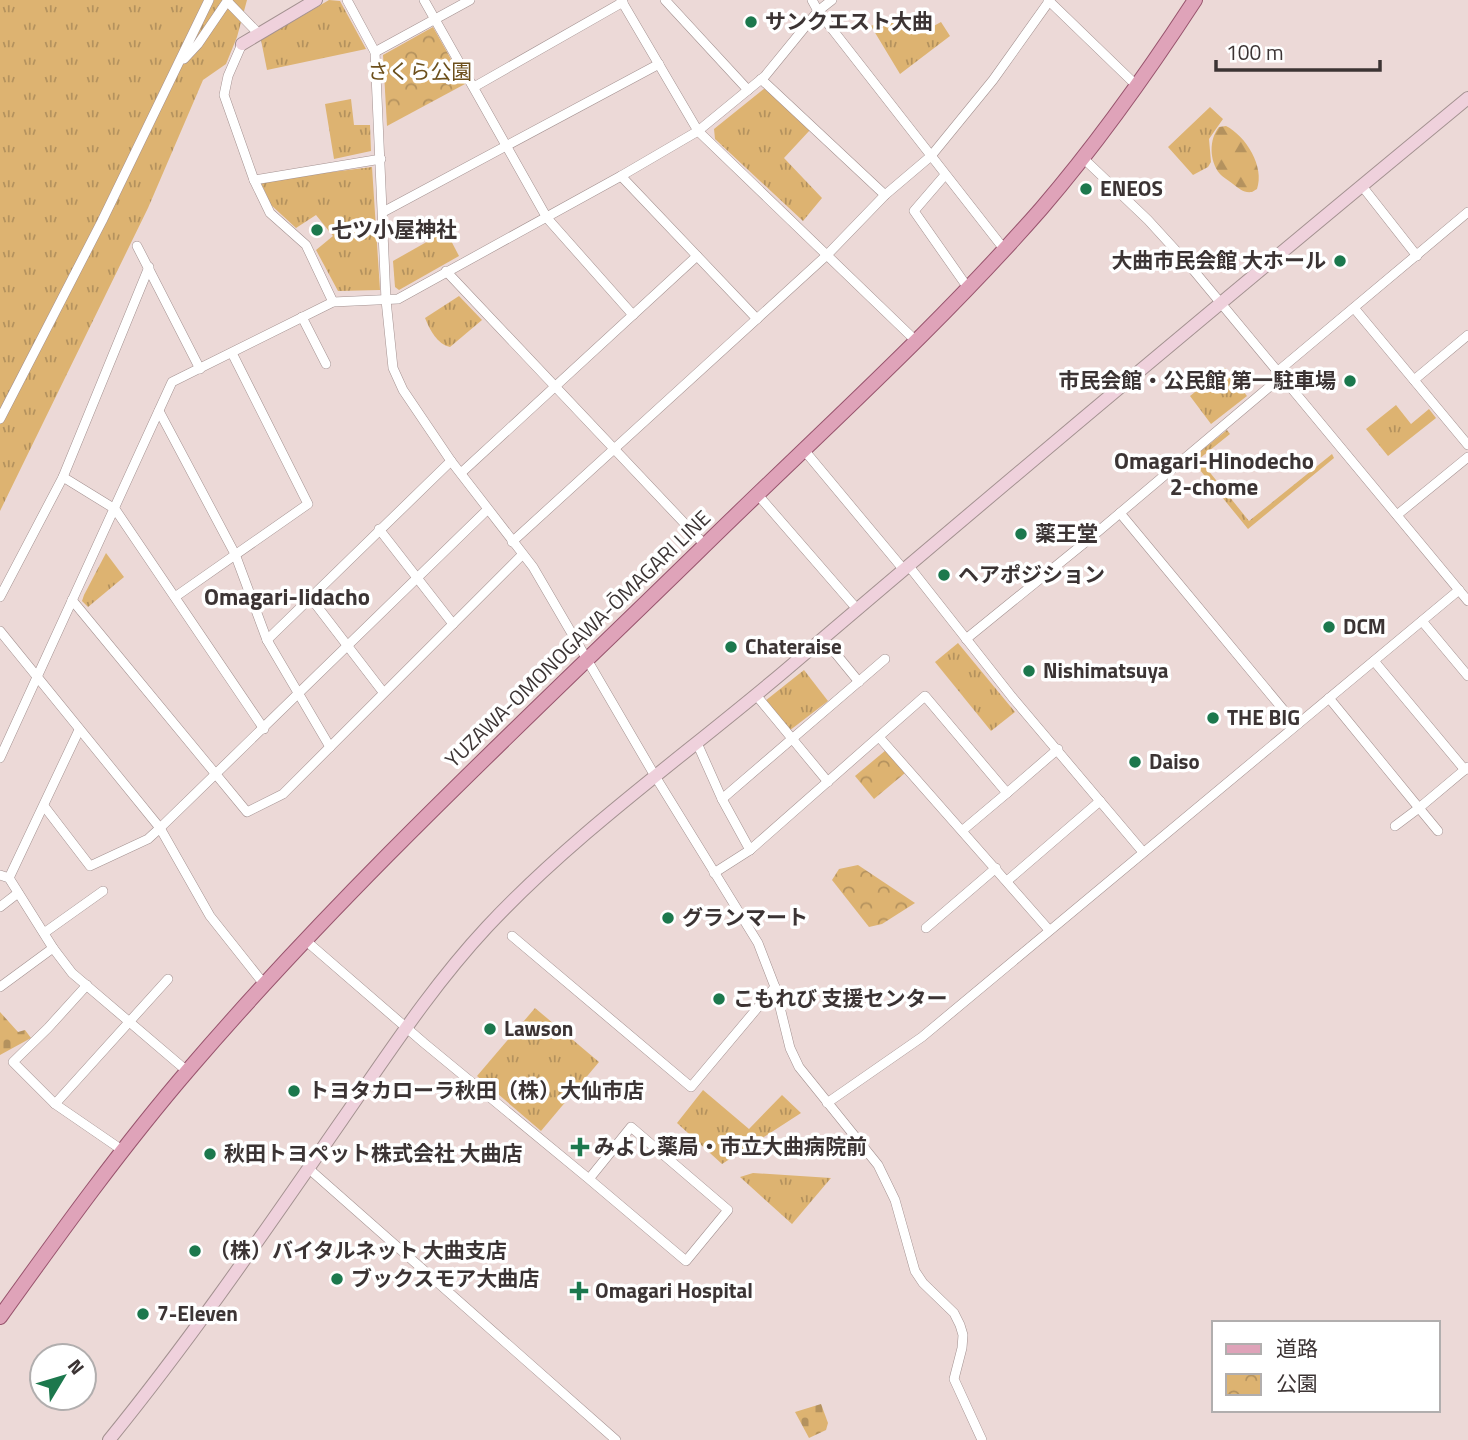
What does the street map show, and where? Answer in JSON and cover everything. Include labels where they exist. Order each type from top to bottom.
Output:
[{"type":"main road","name":"YUZAWA-OMONOGAWA-ŌMAGARI LINE","points":[[0,1317],[122,1150],[264,984],[426,815],[968,288],[1083,158],[1195,0]]},
{"type":"street","points":[[0,419],[209,0]]},
{"type":"street","points":[[316,0],[242,44],[228,76],[224,95],[254,180],[270,213],[306,244],[333,302]]},
{"type":"street","points":[[347,0],[375,52],[386,300],[393,368],[403,390],[451,461],[533,567],[655,776],[758,943],[775,987],[790,1048],[799,1067],[878,1165],[895,1200],[915,1271],[923,1283],[954,1313],[960,1325],[963,1335],[962,1348],[954,1379],[982,1440]]},
{"type":"street","points":[[424,0],[547,218],[633,314]]},
{"type":"street","points":[[375,52],[471,0]]},
{"type":"street","points":[[665,0],[748,90]]},
{"type":"street","points":[[812,0],[945,176],[1004,249]]},
{"type":"street","points":[[0,758],[172,382],[333,302],[398,299],[621,176],[698,131],[748,90],[786,52],[818,11],[832,0]]},
{"type":"street","points":[[179,62],[198,44],[228,1],[259,34]]},
{"type":"street","points":[[474,88],[622,1],[698,131],[916,341]]},
{"type":"street","points":[[512,542],[827,255],[886,195],[931,156],[993,80],[1049,1],[1136,85]]},
{"type":"street","points":[[383,212],[659,64]]},
{"type":"street","points":[[761,79],[886,195]]},
{"type":"street","points":[[109,1440],[171,1360],[460,957],[520,894],[655,776],[757,695],[1220,303],[1468,98]]},
{"type":"street","points":[[1083,158],[1148,219],[1468,601]]},
{"type":"street","points":[[254,180],[381,159]]},
{"type":"street","points":[[621,176],[757,319]]},
{"type":"street","points":[[945,176],[914,211],[968,288]]},
{"type":"street","points":[[1362,186],[1417,256]]},
{"type":"street","points":[[966,639],[1120,513],[1468,212]]},
{"type":"street","points":[[136,246],[200,369]]},
{"type":"street","points":[[461,474],[697,256]]},
{"type":"street","points":[[0,597],[63,477],[149,267]]},
{"type":"street","points":[[446,271],[705,545]]},
{"type":"street","points":[[1354,308],[1468,444]]},
{"type":"street","points":[[302,317],[326,364]]},
{"type":"street","points":[[1414,380],[1468,335]]},
{"type":"street","points":[[175,597],[308,504],[232,353]]},
{"type":"street","points":[[159,411],[235,554],[267,640],[330,747]]},
{"type":"street","points":[[804,450],[906,567],[1143,852]]},
{"type":"street","points":[[1397,515],[1468,457]]},
{"type":"street","points":[[267,640],[451,461]]},
{"type":"street","points":[[63,477],[115,509],[264,729]]},
{"type":"street","points":[[758,495],[857,610]]},
{"type":"street","points":[[44,806],[90,866],[148,839],[487,510]]},
{"type":"street","points":[[1120,513],[1296,725]]},
{"type":"street","points":[[379,529],[453,624]]},
{"type":"street","points":[[72,600],[247,812],[283,794],[522,555]]},
{"type":"street","points":[[827,1103],[922,1037],[1459,590]]},
{"type":"street","points":[[310,597],[383,692]]},
{"type":"street","points":[[1422,621],[1468,676]]},
{"type":"street","points":[[0,631],[160,828],[210,915],[264,984]]},
{"type":"street","points":[[823,638],[859,682]]},
{"type":"street","points":[[722,799],[886,659]]},
{"type":"street","points":[[1374,661],[1467,768],[1395,827]]},
{"type":"street","points":[[757,695],[791,740],[828,782]]},
{"type":"street","points":[[714,873],[750,850],[925,696],[1007,793]]},
{"type":"street","points":[[1329,698],[1438,831]]},
{"type":"street","points":[[79,730],[44,806],[4,876],[72,972],[187,1071]]},
{"type":"street","points":[[879,737],[1049,930]]},
{"type":"street","points":[[697,743],[722,799],[750,850]]},
{"type":"street","points":[[963,830],[1058,749]]},
{"type":"street","points":[[1007,881],[1100,801]]},
{"type":"street","points":[[926,928],[996,868]]},
{"type":"street","points":[[44,933],[103,891]]},
{"type":"street","points":[[0,907],[18,893]]},
{"type":"street","points":[[512,936],[691,1087],[775,987]]},
{"type":"street","points":[[305,940],[407,1028],[687,1261],[728,1210],[631,1127],[589,1179]]},
{"type":"street","points":[[0,987],[53,948]]},
{"type":"street","points":[[55,1104],[168,979]]},
{"type":"street","points":[[87,985],[13,1062],[55,1104],[122,1150]]},
{"type":"street","points":[[308,1168],[616,1440]]},
{"type":"green space","points":[[0,0],[247,0],[226,64],[203,80],[148,208],[0,511]]},
{"type":"green space","points":[[329,0],[340,1],[366,49],[267,70],[261,40]]},
{"type":"green space","points":[[903,10],[919,34],[941,22],[950,36],[900,74],[871,26]]},
{"type":"green space","name":"さくら公園","points":[[433,27],[465,84],[387,126],[383,55]]},
{"type":"green space","points":[[765,88],[810,130],[784,158],[822,198],[803,221],[715,139],[714,129]]},
{"type":"green space","points":[[351,99],[354,125],[370,125],[371,151],[334,159],[325,104]]},
{"type":"green space","points":[[1210,107],[1223,119],[1209,139],[1211,162],[1208,167],[1193,175],[1168,147]]},
{"type":"green space","points":[[1226,126],[1247,145],[1256,162],[1259,180],[1257,189],[1252,192],[1242,190],[1216,169],[1212,150],[1213,138],[1219,127]]},
{"type":"green space","points":[[372,167],[380,290],[338,291],[316,250],[333,236],[316,215],[296,228],[271,205],[260,181]]},
{"type":"green space","points":[[446,231],[459,256],[399,290],[395,287],[393,261]]},
{"type":"green space","points":[[459,296],[482,320],[450,347],[438,340],[425,318]]},
{"type":"green space","points":[[1225,368],[1247,396],[1211,424],[1190,396]]},
{"type":"green space","points":[[1396,405],[1411,424],[1429,409],[1436,418],[1388,456],[1366,429]]},
{"type":"green space","points":[[1227,430],[1230,434],[1199,459],[1249,521],[1332,454],[1334,458],[1248,529],[1191,459]]},
{"type":"green space","points":[[106,553],[124,577],[88,607],[82,601],[84,595]]},
{"type":"green space","points":[[958,643],[1015,712],[991,731],[935,662]]},
{"type":"green space","points":[[804,670],[828,701],[789,731],[765,701]]},
{"type":"green space","points":[[886,750],[905,773],[874,799],[855,776]]},
{"type":"green space","points":[[858,865],[915,903],[882,924],[869,927],[832,880],[839,869]]},
{"type":"green space","points":[[535,1008],[599,1062],[541,1131],[477,1076]]},
{"type":"green space","points":[[0,1012],[18,1032],[25,1030],[31,1038],[0,1055]]},
{"type":"green space","points":[[703,1090],[749,1129],[782,1095],[801,1113],[722,1164],[677,1123]]},
{"type":"green space","points":[[753,1173],[831,1178],[792,1224],[740,1177]]},
{"type":"green space","points":[[821,1404],[828,1423],[826,1430],[809,1438],[795,1412]]},
{"type":"place","name":"サンクエスト大曲","points":[[751,22]]},
{"type":"place","name":"ENEOS","points":[[1086,189]]},
{"type":"place","name":"七ツ小屋神社","points":[[317,230]]},
{"type":"place","name":"大曲市民会館 大ホール","points":[[1340,261]]},
{"type":"place","name":"市民会館・公民館 第一駐車場","points":[[1350,381]]},
{"type":"place","name":"薬王堂","points":[[1021,534]]},
{"type":"place","name":"ヘアポジション","points":[[944,575]]},
{"type":"place","name":"DCM","points":[[1329,627]]},
{"type":"place","name":"Chateraise","points":[[731,647]]},
{"type":"place","name":"Nishimatsuya","points":[[1029,671]]},
{"type":"place","name":"THE BIG","points":[[1213,718]]},
{"type":"place","name":"Daiso","points":[[1135,762]]},
{"type":"place","name":"グランマート","points":[[668,918]]},
{"type":"place","name":"こもれび 支援センター","points":[[719,999]]},
{"type":"place","name":"Lawson","points":[[490,1029]]},
{"type":"place","name":"トヨタカローラ秋田（株）大仙市店","points":[[294,1091]]},
{"type":"place","name":"みよし薬局・市立大曲病院前","points":[[580,1147]]},
{"type":"place","name":"秋田トヨペット株式会社 大曲店","points":[[210,1154]]},
{"type":"place","name":"（株）バイタルネット 大曲支店","points":[[195,1251]]},
{"type":"place","name":"ブックスモア大曲店","points":[[337,1279]]},
{"type":"place","name":"Omagari Hospital","points":[[579,1291]]},
{"type":"place","name":"7-Eleven","points":[[143,1314]]},
{"type":"district","name":"Omagari-Hinodecho 2-chome","points":[[1214,474]]},
{"type":"district","name":"Omagari-Iidacho","points":[[287,597]]}]
